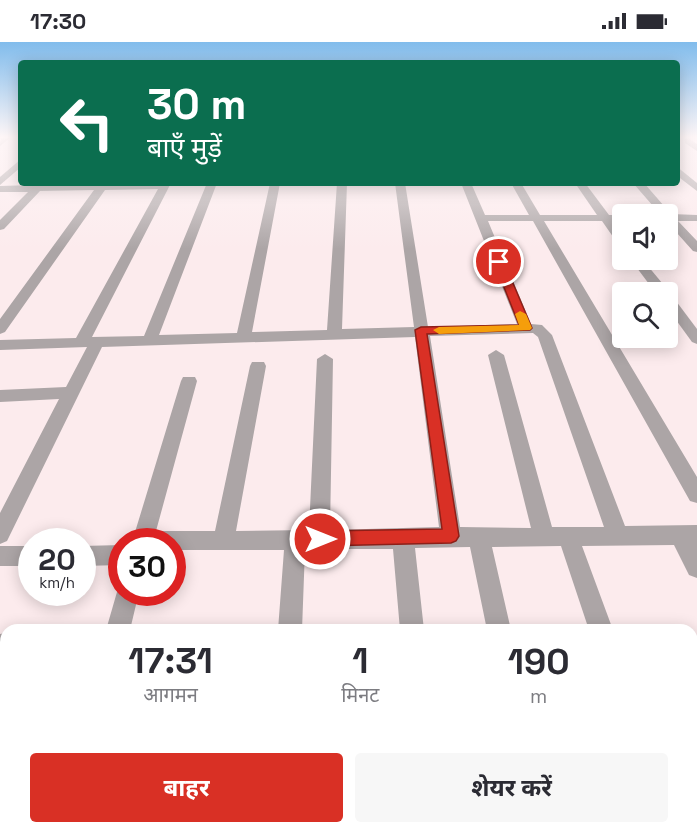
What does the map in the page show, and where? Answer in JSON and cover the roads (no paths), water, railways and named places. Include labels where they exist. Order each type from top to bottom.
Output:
[{"type":"street","points":[[682,175],[697,188]]},
{"type":"street","points":[[0,189],[39,186]]},
{"type":"street","points":[[0,227],[39,186]]},
{"type":"street","points":[[0,329],[103,186]]},
{"type":"street","points":[[0,534],[72,393],[89,343],[164,186]]},
{"type":"street","points":[[149,341],[211,186]]},
{"type":"street","points":[[243,339],[274,186]]},
{"type":"street","points":[[334,335],[342,186]]},
{"type":"street","points":[[400,186],[451,536]]},
{"type":"street","points":[[467,186],[526,328]]},
{"type":"street","points":[[518,186],[697,495]]},
{"type":"street","points":[[582,186],[612,227]]},
{"type":"street","points":[[641,186],[656,204]]},
{"type":"street","points":[[481,218],[612,218]]},
{"type":"street","points":[[678,218],[697,219]]},
{"type":"street","points":[[678,228],[697,248]]},
{"type":"street","points":[[645,270],[654,282]]},
{"type":"street","points":[[678,313],[697,339]]},
{"type":"street","points":[[0,345],[537,328],[545,335],[618,536]]},
{"type":"street","points":[[496,355],[544,537]]},
{"type":"street","points":[[320,539],[325,358]]},
{"type":"street","points":[[224,540],[258,366]]},
{"type":"street","points":[[146,528],[189,381]]},
{"type":"street","points":[[0,396],[72,393]]},
{"type":"street","points":[[186,540],[689,535],[697,568]]},
{"type":"street","points":[[568,537],[599,624]]},
{"type":"street","points":[[403,538],[411,624]]},
{"type":"street","points":[[479,538],[497,624]]},
{"type":"street","points":[[290,624],[295,539]]},
{"type":"street","points":[[0,556],[18,556]]},
{"type":"street","points":[[120,624],[124,606]]}]
